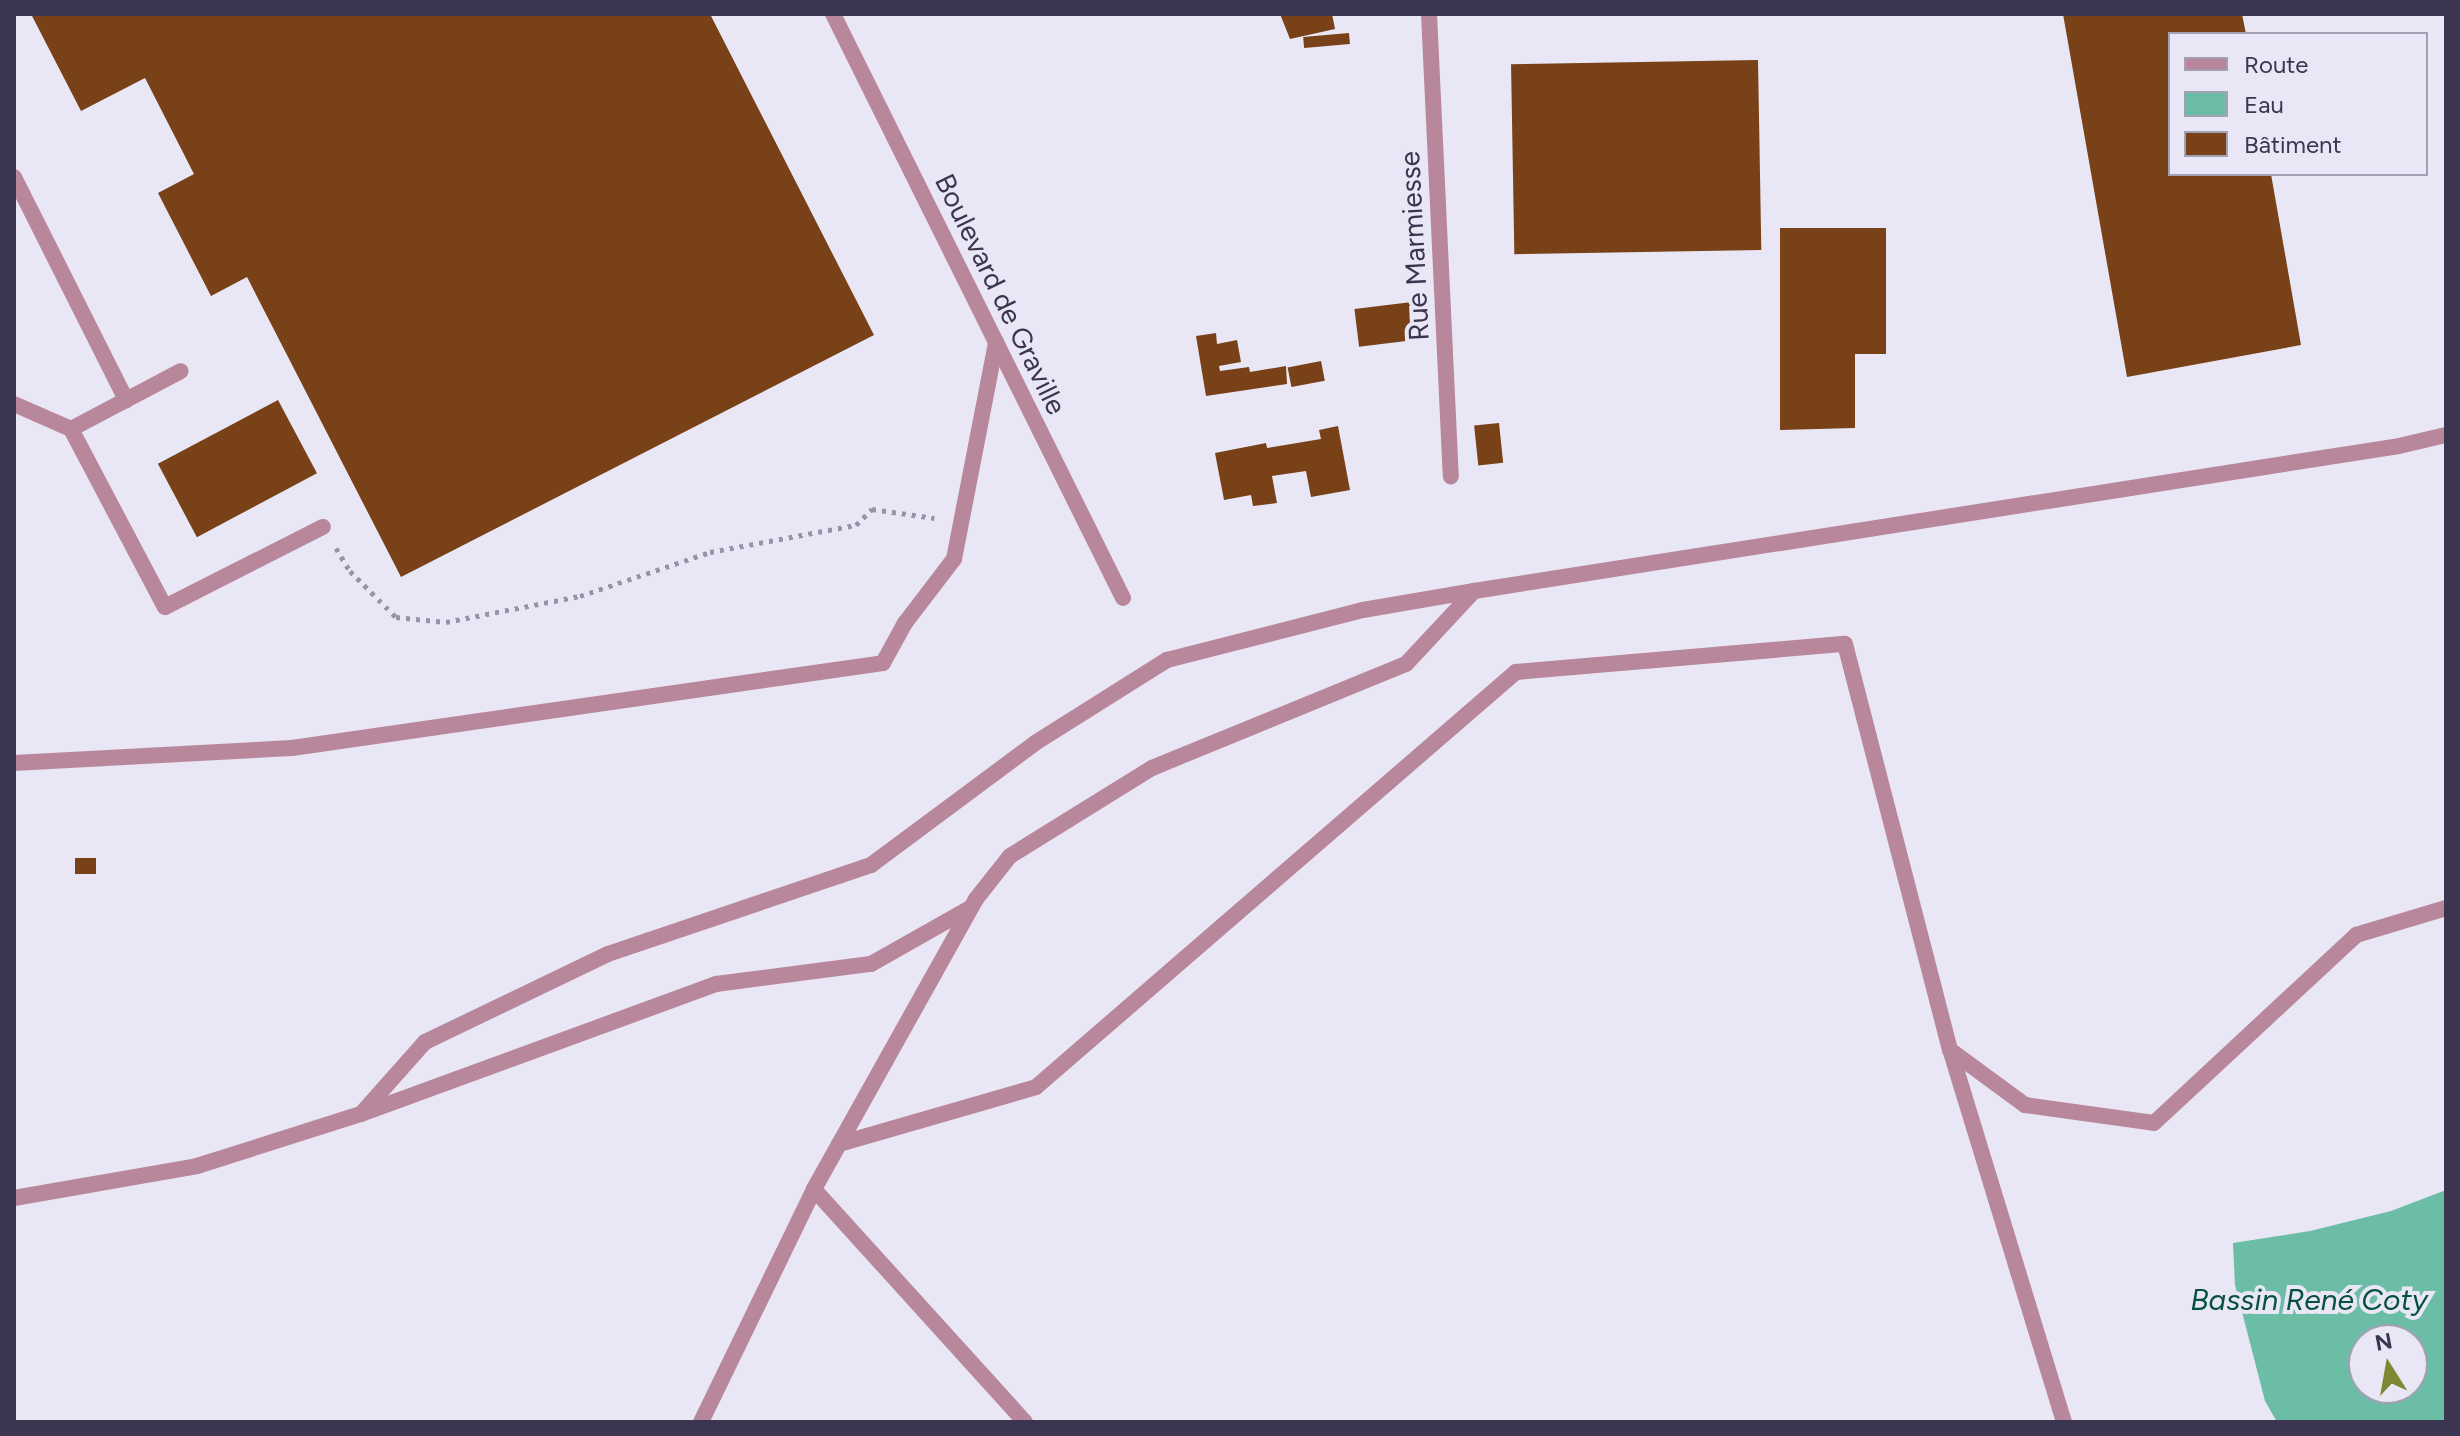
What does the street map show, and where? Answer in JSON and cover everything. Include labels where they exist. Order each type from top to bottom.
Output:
[{"type":"street","name":"Boulevard de Graville","points":[[833,14],[1123,598]]},
{"type":"street","name":"Rue Marmiesse","points":[[1429,14],[1451,476]]},
{"type":"street","points":[[14,177],[126,400]]},
{"type":"street","points":[[14,763],[292,748],[883,663],[905,623],[954,559],[996,342]]},
{"type":"street","points":[[71,429],[181,371]]},
{"type":"street","points":[[14,404],[71,429],[165,607],[323,527]]},
{"type":"street","points":[[361,1114],[425,1042],[608,954],[871,865],[1035,743],[1167,660],[1363,610],[2399,446],[2446,435]]},
{"type":"street","points":[[701,1422],[814,1189],[972,908],[1010,856],[1152,768],[1406,664],[1474,591]]},
{"type":"street","points":[[839,1144],[1036,1087],[1516,672],[1845,644],[1950,1050],[2064,1422]]},
{"type":"street","points":[[14,1198],[197,1166],[361,1114],[716,984],[871,964],[972,908]]},
{"type":"street","points":[[1950,1050],[2025,1105],[2154,1123],[2356,935],[2446,908]]},
{"type":"street","points":[[814,1189],[1025,1422]]},
{"type":"path","points":[[323,527],[350,571],[396,617],[446,622],[580,596],[710,552],[856,525],[872,509],[927,518],[963,516]]},
{"type":"water","name":"Bassin René Coty","points":[[2446,1190],[2446,1422],[2277,1422],[2265,1401],[2235,1285],[2233,1243],[2310,1231],[2391,1211]]},
{"type":"building","points":[[31,14],[710,14],[874,335],[401,577],[247,277],[211,296],[158,193],[194,174],[145,78],[81,111]]},
{"type":"building","points":[[1280,14],[1332,14],[1335,29],[1290,39]]},
{"type":"building","points":[[2063,14],[2242,14],[2246,32],[2168,32],[2168,176],[2271,176],[2301,345],[2127,377]]},
{"type":"building","points":[[1349,33],[1350,44],[1304,48],[1303,37]]},
{"type":"building","points":[[1758,60],[1761,250],[1514,254],[1511,64]]},
{"type":"building","points":[[1780,228],[1886,228],[1886,354],[1855,354],[1855,428],[1780,430]]},
{"type":"building","points":[[1412,302],[1417,340],[1359,347],[1354,309]]},
{"type":"building","points":[[1216,333],[1217,344],[1237,340],[1241,362],[1219,366],[1220,371],[1249,367],[1250,372],[1286,366],[1287,384],[1206,396],[1196,336]]},
{"type":"building","points":[[1321,361],[1325,381],[1291,387],[1288,367]]},
{"type":"building","points":[[278,400],[317,473],[197,537],[158,464]]},
{"type":"building","points":[[1499,423],[1503,463],[1478,465],[1474,426]]},
{"type":"building","points":[[1338,426],[1350,490],[1311,497],[1306,471],[1272,476],[1277,503],[1253,506],[1251,495],[1224,500],[1215,453],[1266,443],[1267,448],[1321,439],[1319,430]]},
{"type":"building","points":[[75,858],[96,858],[96,874],[75,874]]}]
